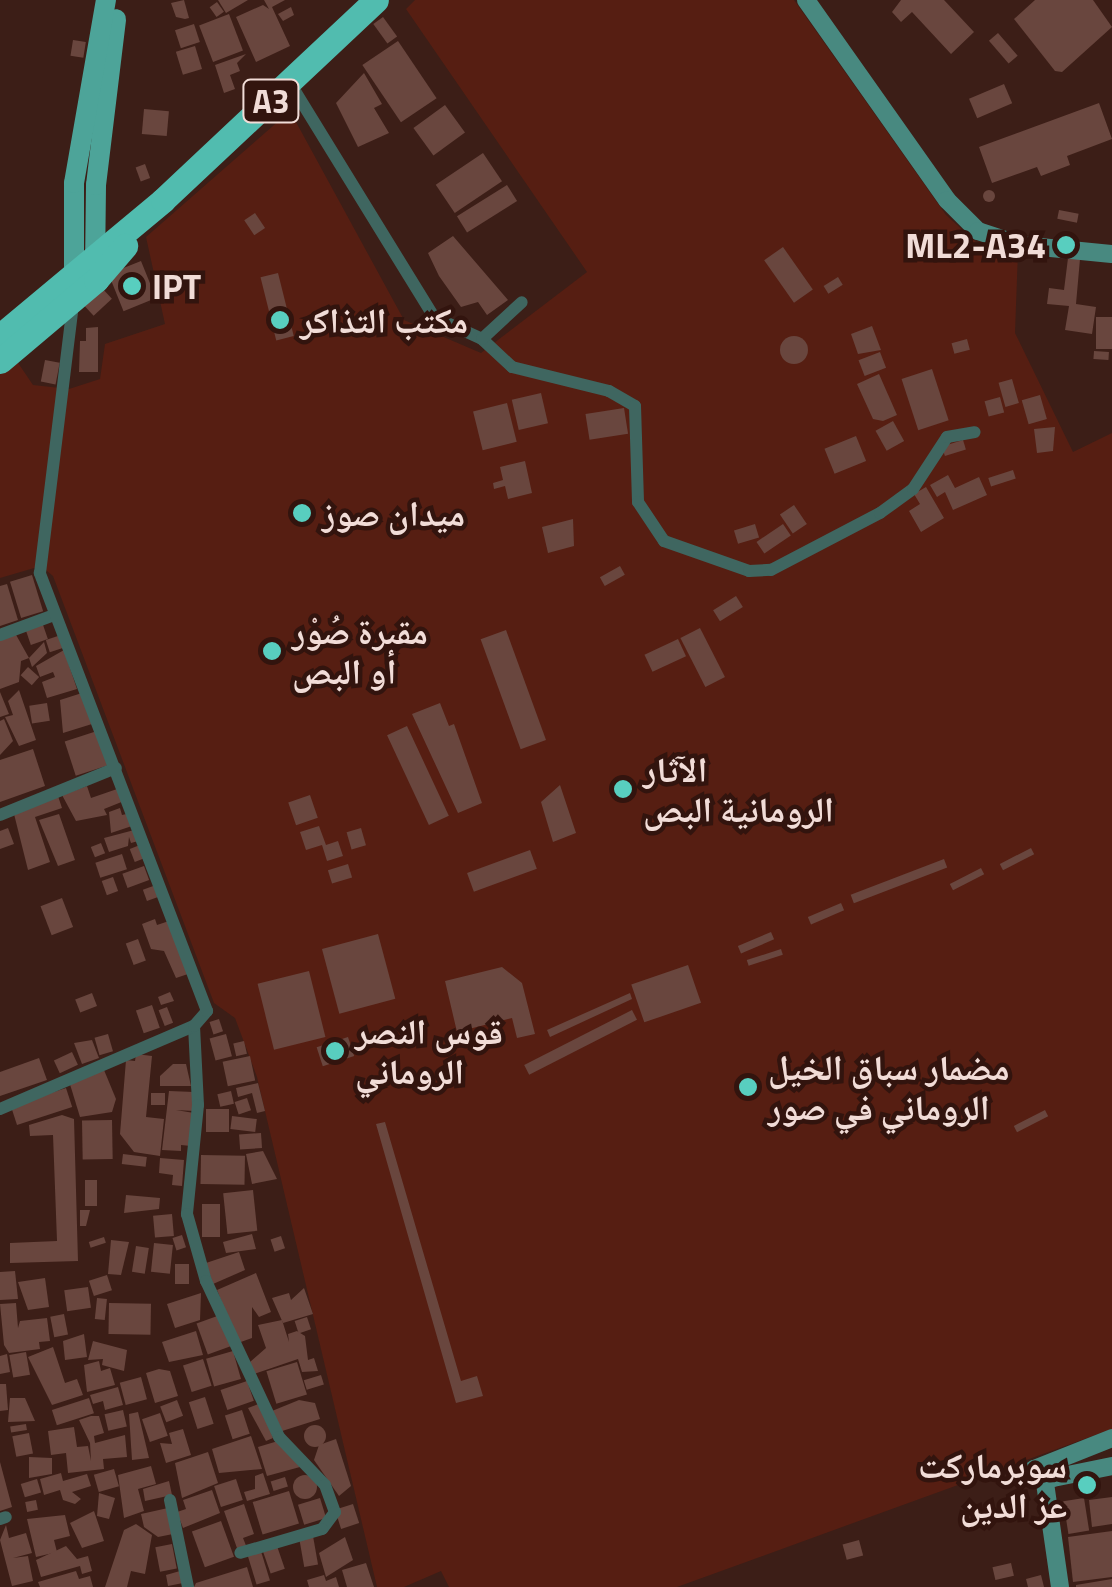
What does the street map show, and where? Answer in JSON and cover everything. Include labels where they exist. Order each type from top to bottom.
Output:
[{"type":"highway","name":"A3","points":[[0,336],[88,270],[376,0]]},
{"type":"highway","name":"A3","points":[[0,361],[74,300],[88,270]]},
{"type":"main road","points":[[88,270],[74,183],[106,0]]},
{"type":"main road","points":[[88,270],[118,0]]},
{"type":"main road","points":[[806,0],[947,200],[978,231],[1020,244],[1112,254]]},
{"type":"main road","points":[[1040,1469],[1112,1438]]},
{"type":"main road","points":[[1040,1469],[1112,1466]]},
{"type":"main road","points":[[1040,1469],[1060,1587]]},
{"type":"street","points":[[290,83],[412,290],[434,317],[482,339],[512,367],[609,392],[635,406],[635,485],[652,530],[664,542],[749,570],[771,570],[880,514],[913,489],[947,437],[975,432]]},
{"type":"street","points":[[0,1108],[205,1018],[204,999],[54,616],[38,554],[74,300]]},
{"type":"street","points":[[482,339],[522,302]]},
{"type":"street","points":[[0,635],[54,616]]},
{"type":"street","points":[[0,815],[116,768]]},
{"type":"street","points":[[194,1026],[198,1105],[186,1214],[206,1281],[279,1436],[325,1486],[335,1512],[322,1530],[240,1553]]},
{"type":"street","points":[[170,1500],[188,1587]]},
{"type":"shaded area","name":"الآثار الرومانية البص","points":[[415,0],[794,0],[946,215],[976,242],[1018,251],[1015,333],[1073,452],[1112,433],[1112,1429],[677,1587],[449,1587],[441,1571],[404,1587],[377,1587],[257,1077],[235,1018],[214,1003],[53,576],[41,566],[0,578],[0,365],[12,354],[33,385],[69,389],[100,379],[105,344],[165,324],[146,237],[290,111],[404,320],[481,353],[587,272],[406,9]]},
{"type":"building","points":[[184,0],[189,18],[185,19],[176,17],[171,3]]},
{"type":"building","points":[[218,0],[248,0],[226,13]]},
{"type":"building","points":[[264,0],[285,0],[272,7],[290,46],[256,62],[236,17],[263,5],[269,9]]},
{"type":"building","points":[[901,0],[944,0],[974,32],[951,54],[912,12],[901,22],[892,12]]},
{"type":"building","points":[[1035,0],[1093,0],[1112,27],[1062,72],[1055,71],[1014,19]]},
{"type":"building","points":[[217,2],[224,12],[217,17],[210,7]]},
{"type":"building","points":[[291,7],[294,15],[283,21],[278,14]]},
{"type":"building","points":[[229,14],[243,50],[213,62],[199,25]]},
{"type":"building","points":[[383,17],[397,36],[387,43],[373,24]]},
{"type":"building","points":[[194,24],[200,42],[181,48],[175,30]]},
{"type":"building","points":[[998,33],[1018,56],[1009,64],[989,41]]},
{"type":"building","points":[[73,40],[86,42],[83,58],[70,56]]},
{"type":"building","points":[[398,41],[437,98],[401,122],[362,65]]},
{"type":"building","points":[[195,46],[202,69],[183,75],[176,52]]},
{"type":"building","points":[[246,54],[237,63],[240,71],[230,75],[235,89],[224,93],[215,65]]},
{"type":"building","points":[[364,73],[382,104],[374,108],[389,133],[358,147],[336,103]]},
{"type":"building","points":[[1004,84],[1012,103],[977,118],[969,99]]},
{"type":"building","points":[[1099,103],[1112,139],[1067,156],[1070,165],[1041,176],[1037,167],[992,183],[979,147]]},
{"type":"building","points":[[445,105],[465,133],[433,155],[413,128]]},
{"type":"building","points":[[144,109],[169,111],[167,136],[142,134]]},
{"type":"building","points":[[483,153],[502,181],[455,213],[436,185]]},
{"type":"building","points":[[145,164],[150,178],[141,182],[136,167]]},
{"type":"building","points":[[507,185],[517,201],[467,232],[457,216]]},
{"type":"building","points":[[989,190],[995,196],[989,202],[983,196]]},
{"type":"building","points":[[1059,210],[1079,214],[1077,223],[1057,219]]},
{"type":"building","points":[[255,213],[265,228],[254,235],[244,220]]},
{"type":"building","points":[[453,236],[508,300],[487,315],[478,302],[461,307],[428,253]]},
{"type":"building","points":[[783,247],[813,290],[794,303],[764,260]]},
{"type":"building","points":[[1068,258],[1080,259],[1076,304],[1096,307],[1092,334],[1065,330],[1069,306],[1047,304],[1049,288],[1064,290]]},
{"type":"building","name":"IPT","points":[[141,261],[156,298],[124,311],[109,274]]},
{"type":"building","name":"مكتب التذاكر","points":[[278,273],[294,336],[276,340],[261,277]]},
{"type":"building","points":[[838,277],[843,285],[828,294],[824,286]]},
{"type":"building","points":[[101,287],[112,299],[94,316],[83,304]]},
{"type":"building","points":[[1096,317],[1112,317],[1112,349],[1096,349]]},
{"type":"building","points":[[872,326],[881,350],[858,354],[851,334]]},
{"type":"building","points":[[98,327],[98,372],[79,372],[80,341],[86,341],[86,328]]},
{"type":"building","points":[[794,336],[804,340],[808,350],[804,360],[794,364],[784,360],[780,350],[784,340]]},
{"type":"building","points":[[967,339],[970,350],[954,354],[952,343]]},
{"type":"building","points":[[1094,351],[1109,352],[1108,360],[1093,359]]},
{"type":"building","points":[[880,352],[886,368],[865,376],[859,360]]},
{"type":"building","points":[[45,360],[60,363],[56,384],[41,382]]},
{"type":"building","points":[[932,369],[949,420],[918,430],[902,379]]},
{"type":"building","points":[[879,374],[897,415],[883,421],[873,419],[857,384]]},
{"type":"building","points":[[1012,379],[1019,403],[1005,407],[999,383]]},
{"type":"building","points":[[541,393],[548,423],[519,430],[512,400]]},
{"type":"building","points":[[1040,395],[1047,419],[1029,424],[1022,400]]},
{"type":"building","points":[[1000,397],[1004,412],[989,417],[985,401]]},
{"type":"building","points":[[507,403],[517,442],[483,450],[473,411]]},
{"type":"building","points":[[624,408],[628,434],[590,440],[585,414]]},
{"type":"building","points":[[893,421],[904,441],[887,451],[876,431]]},
{"type":"building","points":[[1055,427],[1053,451],[1037,453],[1034,429]]},
{"type":"building","points":[[856,436],[866,461],[835,474],[824,449]]},
{"type":"building","points":[[963,440],[966,450],[945,456],[942,446]]},
{"type":"building","points":[[525,461],[532,493],[508,499],[505,486],[494,489],[493,483],[503,480],[500,467]]},
{"type":"building","points":[[1013,470],[1016,479],[991,487],[988,478]]},
{"type":"building","points":[[948,475],[955,488],[979,477],[987,495],[953,510],[945,492],[937,497],[930,485]]},
{"type":"building","points":[[926,487],[944,518],[921,532],[909,511],[920,504],[914,494]]},
{"type":"building","points":[[794,505],[807,524],[793,534],[780,515]]},
{"type":"building","points":[[573,519],[574,546],[548,553],[542,527]]},
{"type":"building","points":[[755,524],[759,537],[738,544],[734,530]]},
{"type":"building","points":[[783,524],[791,536],[764,554],[756,542]]},
{"type":"building","points":[[620,566],[625,575],[605,586],[600,577]]},
{"type":"building","points":[[32,575],[43,611],[21,618],[10,582]]},
{"type":"building","points":[[7,584],[18,620],[0,626],[0,586]]},
{"type":"building","points":[[736,596],[743,607],[720,621],[713,610]]},
{"type":"building","points":[[42,622],[48,639],[31,645],[25,628]]},
{"type":"building","points":[[700,628],[725,677],[705,687],[680,638]]},
{"type":"building","points":[[506,630],[546,740],[521,749],[481,639]]},
{"type":"building","points":[[15,633],[29,658],[21,661],[19,682],[0,689],[0,638]]},
{"type":"building","points":[[61,635],[65,647],[50,652],[46,640]]},
{"type":"building","points":[[678,639],[686,656],[652,672],[644,655]]},
{"type":"building","points":[[44,642],[47,653],[32,667],[29,658]]},
{"type":"building","points":[[64,650],[77,689],[47,698],[42,682],[55,677],[53,672],[40,677],[36,666]]},
{"type":"building","points":[[28,667],[39,677],[32,685],[21,675]]},
{"type":"building","points":[[19,690],[36,740],[19,746],[5,717],[13,715],[8,701]]},
{"type":"building","points":[[0,692],[9,714],[0,717]]},
{"type":"building","points":[[82,693],[92,724],[63,733],[60,700]]},
{"type":"building","points":[[47,703],[50,721],[32,724],[29,706]]},
{"type":"building","points":[[440,703],[449,726],[454,724],[482,803],[458,813],[412,714]]},
{"type":"building","points":[[4,719],[13,741],[0,755],[0,721]]},
{"type":"building","points":[[407,726],[449,816],[429,825],[387,735]]},
{"type":"building","points":[[97,731],[108,765],[76,776],[65,742]]},
{"type":"building","points":[[33,749],[45,786],[0,802],[0,760]]},
{"type":"building","points":[[560,785],[576,833],[553,842],[541,802]]},
{"type":"building","points":[[87,786],[91,798],[120,788],[124,801],[104,809],[107,815],[76,821],[62,795]]},
{"type":"building","points":[[310,795],[318,818],[296,825],[288,802]]},
{"type":"building","points":[[58,796],[62,808],[35,817],[50,862],[28,870],[14,814]]},
{"type":"building","points":[[120,808],[122,815],[131,813],[135,825],[111,833],[109,812]]},
{"type":"building","points":[[59,814],[75,860],[58,866],[39,820]]},
{"type":"building","points":[[319,826],[326,845],[338,841],[343,856],[327,861],[322,845],[306,850],[300,832]]},
{"type":"building","points":[[8,828],[14,844],[0,849],[0,831]]},
{"type":"building","points":[[361,828],[366,845],[352,849],[347,832]]},
{"type":"building","points":[[138,829],[142,840],[131,843],[129,837],[128,846],[109,852],[104,838]]},
{"type":"building","points":[[101,843],[105,853],[95,857],[91,847]]},
{"type":"building","points":[[140,845],[145,858],[135,862],[130,849]]},
{"type":"building","points":[[1031,848],[1034,854],[1003,870],[1000,864]]},
{"type":"building","points":[[530,850],[537,869],[474,892],[467,873]]},
{"type":"building","points":[[122,854],[127,869],[100,878],[95,863]]},
{"type":"building","points":[[944,859],[947,867],[854,903],[851,895]]},
{"type":"building","points":[[348,864],[352,877],[332,884],[328,870]]},
{"type":"building","points":[[144,866],[149,880],[128,888],[122,874]]},
{"type":"building","points":[[981,868],[984,874],[953,890],[950,884]]},
{"type":"building","points":[[113,877],[118,891],[107,895],[102,881]]},
{"type":"building","points":[[156,885],[160,896],[147,901],[143,890]]},
{"type":"building","points":[[62,898],[73,927],[52,935],[41,906]]},
{"type":"building","points":[[841,903],[844,910],[811,924],[808,917]]},
{"type":"building","points":[[155,919],[157,925],[172,920],[191,973],[176,978],[164,951],[151,949],[142,924]]},
{"type":"building","points":[[771,932],[774,939],[741,953],[738,946]]},
{"type":"building","points":[[378,934],[395,999],[339,1014],[322,949]]},
{"type":"building","points":[[138,939],[146,961],[134,965],[126,943]]},
{"type":"building","points":[[781,949],[783,955],[749,966],[747,960]]},
{"type":"building","points":[[688,965],[701,1003],[644,1022],[631,985]]},
{"type":"building","points":[[502,967],[522,983],[535,1034],[517,1038],[512,1018],[457,1032],[445,981]]},
{"type":"building","points":[[309,971],[325,1037],[274,1050],[258,984]]},
{"type":"building","points":[[170,992],[174,1001],[161,1005],[158,997]]},
{"type":"building","points":[[92,993],[97,1006],[80,1013],[75,999]]},
{"type":"building","points":[[630,993],[632,999],[550,1037],[547,1030]]},
{"type":"building","points":[[152,1005],[160,1028],[144,1033],[136,1011]]},
{"type":"building","points":[[167,1007],[173,1023],[165,1026],[159,1010]]},
{"type":"building","points":[[632,1010],[637,1020],[529,1075],[524,1065]]},
{"type":"building","points":[[219,1019],[223,1031],[214,1034],[209,1022]]},
{"type":"building","points":[[108,1034],[113,1051],[100,1055],[95,1038]]},
{"type":"building","points":[[226,1034],[232,1056],[216,1061],[210,1038]]},
{"type":"building","name":"قوس النصر الروماني","points":[[348,1037],[354,1056],[323,1066],[317,1047]]},
{"type":"building","points":[[92,1040],[99,1058],[82,1064],[74,1043]]},
{"type":"building","points":[[244,1041],[247,1054],[236,1056],[233,1043]]},
{"type":"building","points":[[72,1052],[78,1065],[60,1073],[54,1060]]},
{"type":"building","points":[[136,1054],[152,1056],[146,1117],[164,1119],[160,1156],[134,1152],[120,1134],[126,1060],[135,1061]]},
{"type":"building","points":[[250,1056],[255,1080],[228,1086],[223,1062]]},
{"type":"building","points":[[39,1058],[47,1080],[0,1096],[0,1072]]},
{"type":"building","points":[[173,1064],[186,1064],[191,1086],[160,1086],[160,1076]]},
{"type":"building","points":[[104,1070],[116,1099],[112,1112],[80,1117],[69,1081]]},
{"type":"building","points":[[258,1083],[265,1111],[257,1113],[252,1093],[238,1097],[236,1088]]},
{"type":"building","points":[[66,1088],[72,1107],[17,1125],[11,1106]]},
{"type":"building","points":[[169,1091],[194,1092],[194,1111],[176,1110],[194,1113],[191,1146],[181,1145],[181,1151],[162,1150]]},
{"type":"building","points":[[231,1091],[234,1104],[220,1107],[217,1094]]},
{"type":"building","points":[[151,1093],[165,1093],[165,1105],[151,1105]]},
{"type":"building","points":[[247,1098],[251,1110],[239,1114],[235,1102]]},
{"type":"building","points":[[206,1109],[229,1109],[229,1132],[206,1132]]},
{"type":"building","points":[[1045,1110],[1048,1116],[1017,1132],[1014,1126]]},
{"type":"building","points":[[62,1115],[74,1119],[78,1261],[10,1263],[10,1243],[57,1241],[53,1135],[30,1136],[29,1125]]},
{"type":"building","points":[[232,1116],[257,1119],[255,1132],[230,1129]]},
{"type":"building","points":[[112,1120],[113,1159],[83,1160],[82,1121]]},
{"type":"building","points":[[385,1122],[461,1381],[477,1376],[483,1396],[456,1403],[376,1124]]},
{"type":"building","points":[[261,1133],[262,1148],[240,1149],[239,1135]]},
{"type":"building","points":[[263,1151],[277,1179],[252,1184],[246,1154]]},
{"type":"building","points":[[123,1154],[147,1157],[146,1167],[122,1164]]},
{"type":"building","points":[[201,1155],[245,1156],[244,1185],[200,1184]]},
{"type":"building","points":[[160,1158],[184,1160],[182,1186],[172,1185],[173,1175],[159,1173]]},
{"type":"building","points":[[85,1180],[97,1180],[97,1206],[85,1206]]},
{"type":"building","points":[[253,1190],[257,1231],[227,1234],[223,1193]]},
{"type":"building","points":[[126,1195],[160,1198],[159,1209],[124,1213]]},
{"type":"building","points":[[202,1204],[220,1204],[220,1237],[202,1237]]},
{"type":"building","points":[[80,1210],[90,1210],[86,1226],[80,1226]]},
{"type":"building","points":[[172,1214],[174,1236],[155,1238],[153,1216]]},
{"type":"building","points":[[252,1234],[256,1249],[226,1253],[223,1242]]},
{"type":"building","points":[[182,1235],[186,1247],[177,1250],[172,1238]]},
{"type":"building","points":[[281,1236],[285,1248],[275,1252],[271,1239]]},
{"type":"building","points":[[104,1237],[106,1243],[91,1248],[89,1242]]},
{"type":"building","points":[[111,1240],[129,1242],[121,1275],[108,1274]]},
{"type":"building","points":[[154,1243],[173,1245],[170,1274],[151,1272]]},
{"type":"building","points":[[136,1246],[149,1248],[145,1274],[132,1272]]},
{"type":"building","points":[[239,1252],[245,1270],[213,1284],[206,1263]]},
{"type":"building","points":[[175,1264],[189,1264],[189,1284],[175,1284]]},
{"type":"building","points":[[15,1271],[18,1299],[0,1300],[0,1272]]},
{"type":"building","points":[[256,1273],[271,1312],[259,1317],[252,1307],[252,1338],[238,1343],[217,1290]]},
{"type":"building","points":[[107,1275],[112,1290],[94,1296],[89,1281]]},
{"type":"building","points":[[45,1278],[49,1307],[28,1310],[18,1282]]},
{"type":"building","points":[[88,1287],[91,1308],[67,1311],[64,1290]]},
{"type":"building","points":[[304,1288],[313,1314],[283,1323],[272,1298],[289,1293],[291,1300]]},
{"type":"building","points":[[201,1293],[200,1320],[175,1328],[167,1304]]},
{"type":"building","points":[[97,1298],[107,1299],[105,1320],[95,1319]]},
{"type":"building","points":[[16,1303],[18,1328],[20,1321],[47,1318],[50,1341],[39,1342],[40,1349],[9,1353],[4,1345],[0,1304]]},
{"type":"building","points":[[109,1303],[151,1304],[150,1335],[108,1334]]},
{"type":"building","points":[[64,1314],[68,1335],[54,1337],[50,1317]]},
{"type":"building","points":[[220,1315],[231,1346],[208,1355],[197,1324]]},
{"type":"building","points":[[307,1317],[311,1329],[299,1333],[295,1321]]},
{"type":"building","points":[[282,1320],[289,1342],[288,1334],[297,1331],[305,1336],[308,1360],[314,1358],[318,1371],[302,1372],[298,1359],[254,1374],[250,1362],[266,1348],[258,1325]]},
{"type":"building","points":[[196,1331],[203,1355],[169,1362],[162,1342]]},
{"type":"building","points":[[84,1334],[87,1357],[65,1360],[63,1341]]},
{"type":"building","points":[[93,1341],[127,1350],[124,1371],[102,1365],[103,1359],[88,1360]]},
{"type":"building","points":[[53,1347],[65,1383],[77,1379],[83,1395],[52,1405],[28,1357]]},
{"type":"building","points":[[233,1351],[241,1379],[214,1387],[206,1359]]},
{"type":"building","points":[[26,1352],[30,1375],[13,1378],[9,1355]]},
{"type":"building","points":[[7,1354],[10,1372],[0,1374],[0,1356]]},
{"type":"building","points":[[203,1359],[212,1386],[192,1392],[183,1365]]},
{"type":"building","points":[[99,1361],[101,1371],[110,1368],[115,1385],[87,1392],[84,1365]]},
{"type":"building","points":[[297,1362],[307,1395],[276,1404],[266,1371]]},
{"type":"building","points":[[170,1371],[178,1396],[155,1403],[146,1373]]},
{"type":"building","points":[[321,1375],[324,1385],[307,1390],[304,1380]]},
{"type":"building","points":[[141,1377],[147,1399],[126,1405],[120,1383]]},
{"type":"building","points":[[247,1381],[254,1401],[227,1410],[221,1390]]},
{"type":"building","points":[[0,1384],[6,1384],[8,1410],[0,1411]]},
{"type":"building","points":[[118,1387],[123,1405],[105,1410],[103,1401],[93,1404],[90,1395]]},
{"type":"building","points":[[205,1397],[214,1424],[197,1429],[189,1402]]},
{"type":"building","points":[[10,1398],[25,1398],[35,1421],[8,1422]]},
{"type":"building","points":[[89,1398],[94,1413],[57,1425],[52,1410]]},
{"type":"building","points":[[177,1400],[183,1416],[166,1422],[160,1406]]},
{"type":"building","points":[[299,1400],[315,1403],[320,1419],[279,1432],[272,1411]]},
{"type":"building","points":[[261,1403],[273,1438],[266,1441],[248,1408]]},
{"type":"building","points":[[123,1410],[127,1427],[108,1431],[104,1414]]},
{"type":"building","points":[[242,1410],[250,1434],[233,1439],[225,1416]]},
{"type":"building","points":[[138,1412],[149,1458],[132,1460],[129,1414]]},
{"type":"building","points":[[160,1413],[168,1436],[150,1442],[142,1419]]},
{"type":"building","points":[[99,1416],[104,1433],[94,1436],[95,1443],[125,1435],[127,1457],[103,1459],[104,1469],[68,1473],[66,1453],[51,1455],[48,1431],[74,1427],[77,1447],[88,1446],[91,1461],[90,1443],[79,1420]]},
{"type":"building","points":[[26,1424],[27,1430],[11,1432],[10,1427]]},
{"type":"building","points":[[315,1425],[323,1428],[323,1444],[315,1447],[307,1444],[304,1436],[307,1428]]},
{"type":"building","points":[[183,1429],[191,1455],[166,1463],[160,1443],[172,1444],[169,1433]]},
{"type":"building","points":[[29,1433],[33,1454],[16,1457],[12,1436]]},
{"type":"building","points":[[251,1436],[262,1469],[219,1473],[212,1449]]},
{"type":"building","points":[[336,1439],[351,1486],[339,1496],[314,1460],[319,1445]]},
{"type":"building","points":[[278,1441],[300,1467],[267,1476],[258,1447]]},
{"type":"building","points":[[208,1452],[218,1483],[182,1498],[175,1463]]},
{"type":"building","points":[[29,1457],[52,1458],[52,1474],[29,1478]]},
{"type":"building","points":[[0,1462],[12,1507],[0,1511]]},
{"type":"building","points":[[151,1466],[156,1484],[138,1489],[144,1511],[124,1518],[118,1475]]},
{"type":"building","points":[[114,1469],[119,1486],[99,1492],[94,1475]]},
{"type":"building","points":[[61,1473],[63,1481],[87,1474],[91,1486],[72,1492],[81,1499],[75,1504],[63,1500],[60,1490],[44,1495],[40,1479]]},
{"type":"building","points":[[263,1473],[270,1494],[247,1501],[244,1492],[255,1489],[255,1476]]},
{"type":"building","points":[[305,1475],[317,1487],[305,1499],[293,1487]]},
{"type":"building","points":[[285,1477],[288,1487],[274,1491],[271,1481]]},
{"type":"building","points":[[37,1479],[41,1492],[25,1497],[21,1484]]},
{"type":"building","points":[[236,1479],[243,1500],[221,1507],[214,1486]]},
{"type":"building","points":[[169,1481],[172,1495],[145,1501],[143,1489]]},
{"type":"building","points":[[212,1490],[220,1513],[183,1528],[177,1512],[186,1509],[183,1500]]},
{"type":"building","points":[[289,1491],[299,1524],[263,1535],[253,1502]]},
{"type":"building","points":[[99,1493],[115,1498],[109,1519],[97,1516]]},
{"type":"building","points":[[1112,1497],[1112,1524],[1092,1527],[1089,1500]]},
{"type":"building","points":[[320,1498],[326,1518],[304,1525],[298,1505]]},
{"type":"building","points":[[1084,1498],[1089,1531],[1068,1534],[1063,1501]]},
{"type":"building","points":[[36,1500],[38,1510],[27,1512],[25,1502]]},
{"type":"building","points":[[244,1504],[254,1534],[243,1538],[247,1548],[238,1551],[224,1511]]},
{"type":"building","points":[[353,1504],[359,1523],[341,1529],[335,1510]]},
{"type":"building","points":[[168,1508],[173,1534],[158,1537],[144,1527],[141,1514]]},
{"type":"building","points":[[94,1511],[104,1541],[82,1548],[70,1523]]},
{"type":"building","points":[[65,1515],[70,1536],[54,1540],[57,1552],[36,1557],[27,1519]]},
{"type":"building","points":[[221,1521],[234,1557],[205,1567],[192,1532]]},
{"type":"building","points":[[136,1524],[152,1535],[145,1574],[131,1571],[127,1587],[105,1587],[124,1530]]},
{"type":"building","points":[[6,1525],[9,1538],[26,1533],[32,1553],[13,1558],[28,1556],[33,1581],[12,1586],[0,1540]]},
{"type":"building","points":[[1112,1531],[1112,1577],[1073,1582],[1068,1537]]},
{"type":"building","points":[[313,1536],[318,1565],[304,1567],[299,1538]]},
{"type":"building","points":[[345,1537],[353,1560],[326,1577],[319,1553]]},
{"type":"building","points":[[859,1540],[863,1555],[847,1560],[843,1544]]},
{"type":"building","points":[[172,1544],[177,1569],[160,1572],[155,1547]]},
{"type":"building","points":[[66,1546],[77,1559],[88,1556],[92,1571],[82,1574],[80,1566],[41,1577],[36,1560]]},
{"type":"building","points":[[277,1546],[285,1569],[271,1574],[263,1551]]},
{"type":"building","points":[[260,1548],[270,1581],[257,1585],[247,1552]]},
{"type":"building","points":[[366,1563],[374,1587],[347,1587],[342,1570]]},
{"type":"building","points":[[1011,1563],[1014,1576],[995,1580],[992,1567]]},
{"type":"building","points":[[247,1567],[253,1587],[194,1587],[196,1583]]},
{"type":"building","points":[[76,1571],[79,1579],[90,1576],[93,1587],[40,1587],[38,1582]]},
{"type":"building","points":[[180,1571],[183,1583],[168,1586],[166,1575]]},
{"type":"building","points":[[324,1575],[326,1581],[336,1577],[339,1587],[309,1587],[307,1580]]},
{"type":"building","points":[[1041,1575],[1044,1587],[1028,1587],[1026,1579]]},
{"type":"building","points":[[1112,1579],[1112,1587],[1076,1587],[1076,1585]]},
{"type":"place","name":"ML2-A34","points":[[1066,245]]},
{"type":"place","name":"IPT","points":[[132,286]]},
{"type":"place","name":"مكتب التذاكر","points":[[280,320]]},
{"type":"place","name":"ميدان صوز","points":[[302,513]]},
{"type":"place","name":"مقبرة صُوْر أو البص","points":[[272,651]]},
{"type":"place","name":"الآثار الرومانية البص","points":[[623,789]]},
{"type":"place","name":"قوس النصر الروماني","points":[[335,1051]]},
{"type":"place","name":"مضمار سباق الخيل الروماني في صور","points":[[748,1087]]},
{"type":"place","name":"سوبرماركت عز الدين","points":[[1087,1485]]}]
